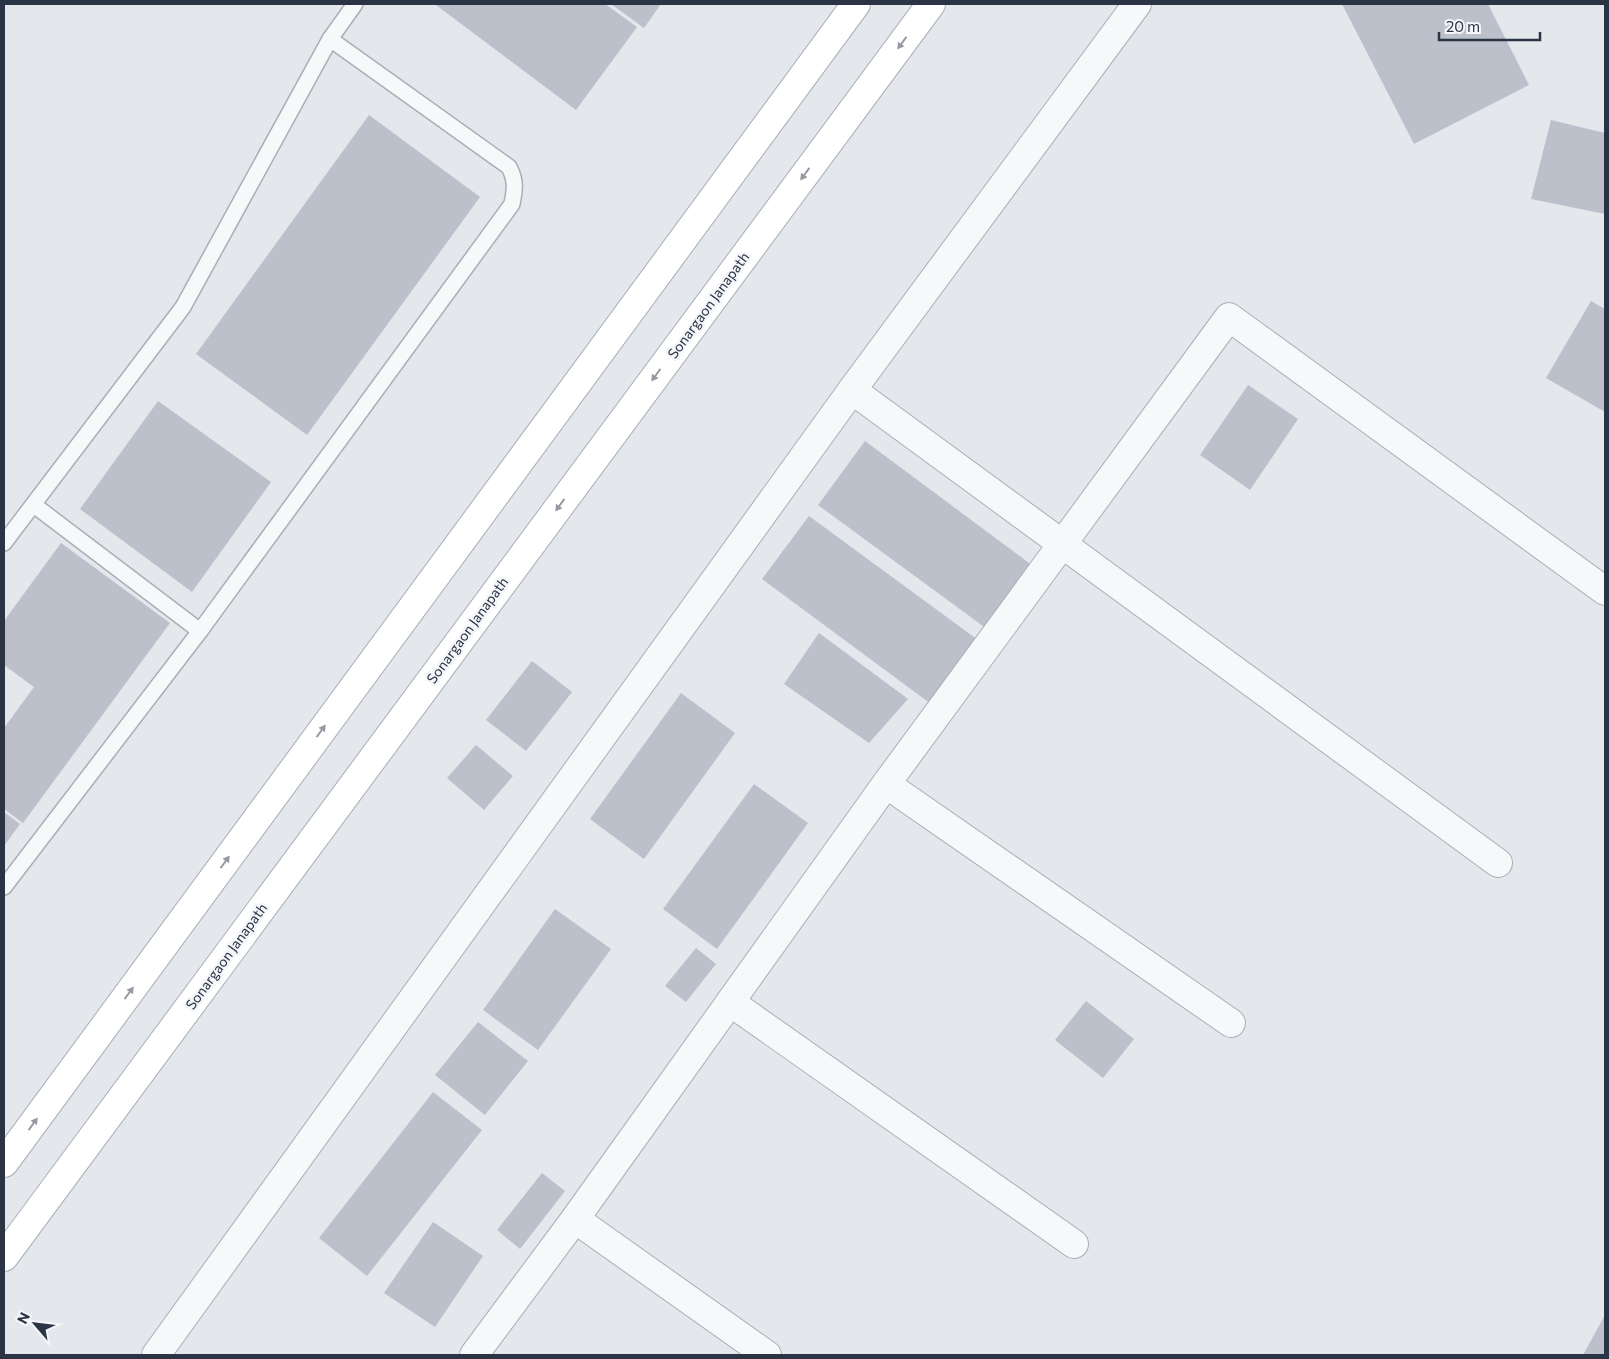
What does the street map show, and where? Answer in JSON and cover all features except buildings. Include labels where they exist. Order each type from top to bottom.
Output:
[{"type":"main road","points":[[4,1163],[856,4]]},
{"type":"main road","name":"Sonargaon Janapath","points":[[4,1257],[931,4]]},
{"type":"street","points":[[156,1355],[852,390],[1137,4]]},
{"type":"street","points":[[474,1355],[574,1219],[886,784],[1229,317],[1605,592]]},
{"type":"street","points":[[852,390],[1498,863]]},
{"type":"street","points":[[886,784],[1231,1023]]},
{"type":"street","points":[[730,1002],[1074,1244]]},
{"type":"street","points":[[574,1219],[767,1355]]},
{"type":"lane","points":[[4,543],[183,307],[330,39],[356,4]]},
{"type":"lane","points":[[4,887],[200,631],[512,204],[516,187],[514,177],[508,167],[330,39]]},
{"type":"lane","points":[[34,505],[200,631]]}]
